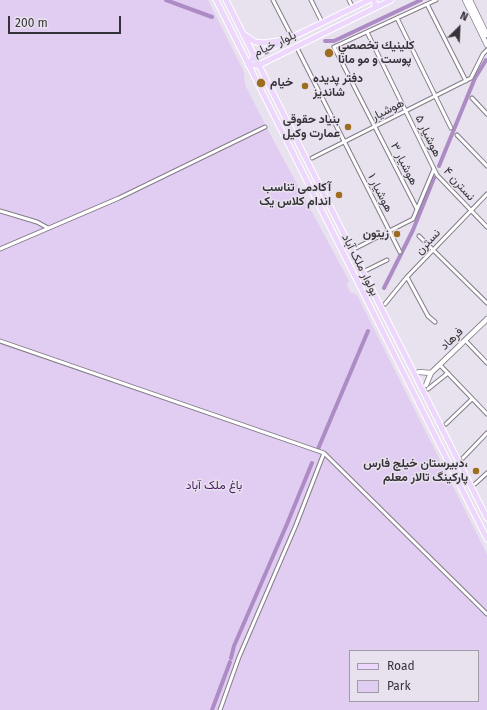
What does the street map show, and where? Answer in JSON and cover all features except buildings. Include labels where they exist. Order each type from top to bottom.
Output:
[{"type":"main road","name":"بولوار ملک آباد","points":[[216,0],[487,539]]},
{"type":"main road","name":"بولوار ملک آباد","points":[[226,0],[487,518]]},
{"type":"main road","name":"بلوار خیام","points":[[248,65],[254,56],[369,0]]},
{"type":"main road","points":[[374,0],[375,5],[379,6]]},
{"type":"main road","name":"بلوار خیام","points":[[248,65],[259,65],[391,0]]},
{"type":"main road","points":[[243,32],[255,42],[264,43],[291,38]]},
{"type":"street","points":[[273,0],[291,38]]},
{"type":"street","points":[[311,0],[322,22]]},
{"type":"street","points":[[349,0],[353,8]]},
{"type":"street","points":[[366,32],[436,0]]},
{"type":"street","points":[[465,0],[487,45]]},
{"type":"street","points":[[470,0],[487,35]]},
{"type":"street","points":[[427,4],[466,81]]},
{"type":"street","points":[[397,18],[450,128]]},
{"type":"street","name":"هوشیار ۳","points":[[366,32],[334,47],[417,210]]},
{"type":"street","name":"هوشیار ۵","points":[[366,32],[434,169]]},
{"type":"street","name":"هوشیار ۱","points":[[296,46],[400,252]]},
{"type":"street","name":"هوشیار","points":[[312,158],[471,78],[483,54],[487,50]]},
{"type":"street","points":[[472,98],[487,114]]},
{"type":"street","points":[[0,249],[119,198],[265,127]]},
{"type":"street","points":[[457,135],[487,166]]},
{"type":"street","points":[[356,248],[413,219],[434,169]]},
{"type":"street","name":"نسترن ۴","points":[[434,169],[437,175],[487,227]]},
{"type":"street","name":"نسترن","points":[[385,304],[470,210],[487,194]]},
{"type":"street","points":[[0,211],[37,222],[48,228]]},
{"type":"street","points":[[419,236],[487,303]]},
{"type":"street","points":[[367,270],[387,260]]},
{"type":"street","points":[[407,278],[428,316],[435,322]]},
{"type":"street","name":"فرهاد","points":[[431,373],[487,319]]},
{"type":"street","points":[[465,340],[487,363]]},
{"type":"street","points":[[0,341],[324,453],[487,614]]},
{"type":"street","points":[[440,365],[487,414]]},
{"type":"street","points":[[419,372],[431,373],[427,387]]},
{"type":"street","points":[[427,387],[448,373]]},
{"type":"street","points":[[446,424],[472,399]]},
{"type":"street","points":[[463,458],[487,433]]},
{"type":"street","points":[[220,710],[239,657],[296,525],[324,453]]},
{"type":"street","points":[[475,484],[487,472]]},
{"type":"green space","name":"باغ ملک آباد","points":[[0,0],[208,0],[244,72],[245,85],[349,281],[347,285],[350,292],[357,295],[487,554],[487,710],[0,710]]},
{"type":"waterway","points":[[166,0],[212,17]]},
{"type":"waterway","points":[[325,41],[334,41],[421,0]]},
{"type":"waterway","points":[[439,166],[475,78],[486,60]]},
{"type":"waterway","points":[[384,288],[413,230],[434,178]]},
{"type":"waterway","points":[[318,449],[368,331]]},
{"type":"waterway","points":[[231,658],[234,646],[312,463]]},
{"type":"waterway","points":[[212,710],[230,662]]},
{"type":"place","name":"كلينيك تخصصي پوست و مو مانا","points":[[329,53]]},
{"type":"place","name":"خیام","points":[[261,83]]},
{"type":"place","name":"دفتر پدیده شاندیز","points":[[305,86]]},
{"type":"place","name":"بنیاد حقوقی عمارت وکیل","points":[[348,127]]},
{"type":"place","name":"آکادمی تناسب اندام کلاس یک","points":[[339,195]]},
{"type":"place","name":"زیتون","points":[[397,234]]},
{"type":"place","name":"دبیرستان خیلج فارس، پارکینگ تالار معلم","points":[[476,471]]}]
